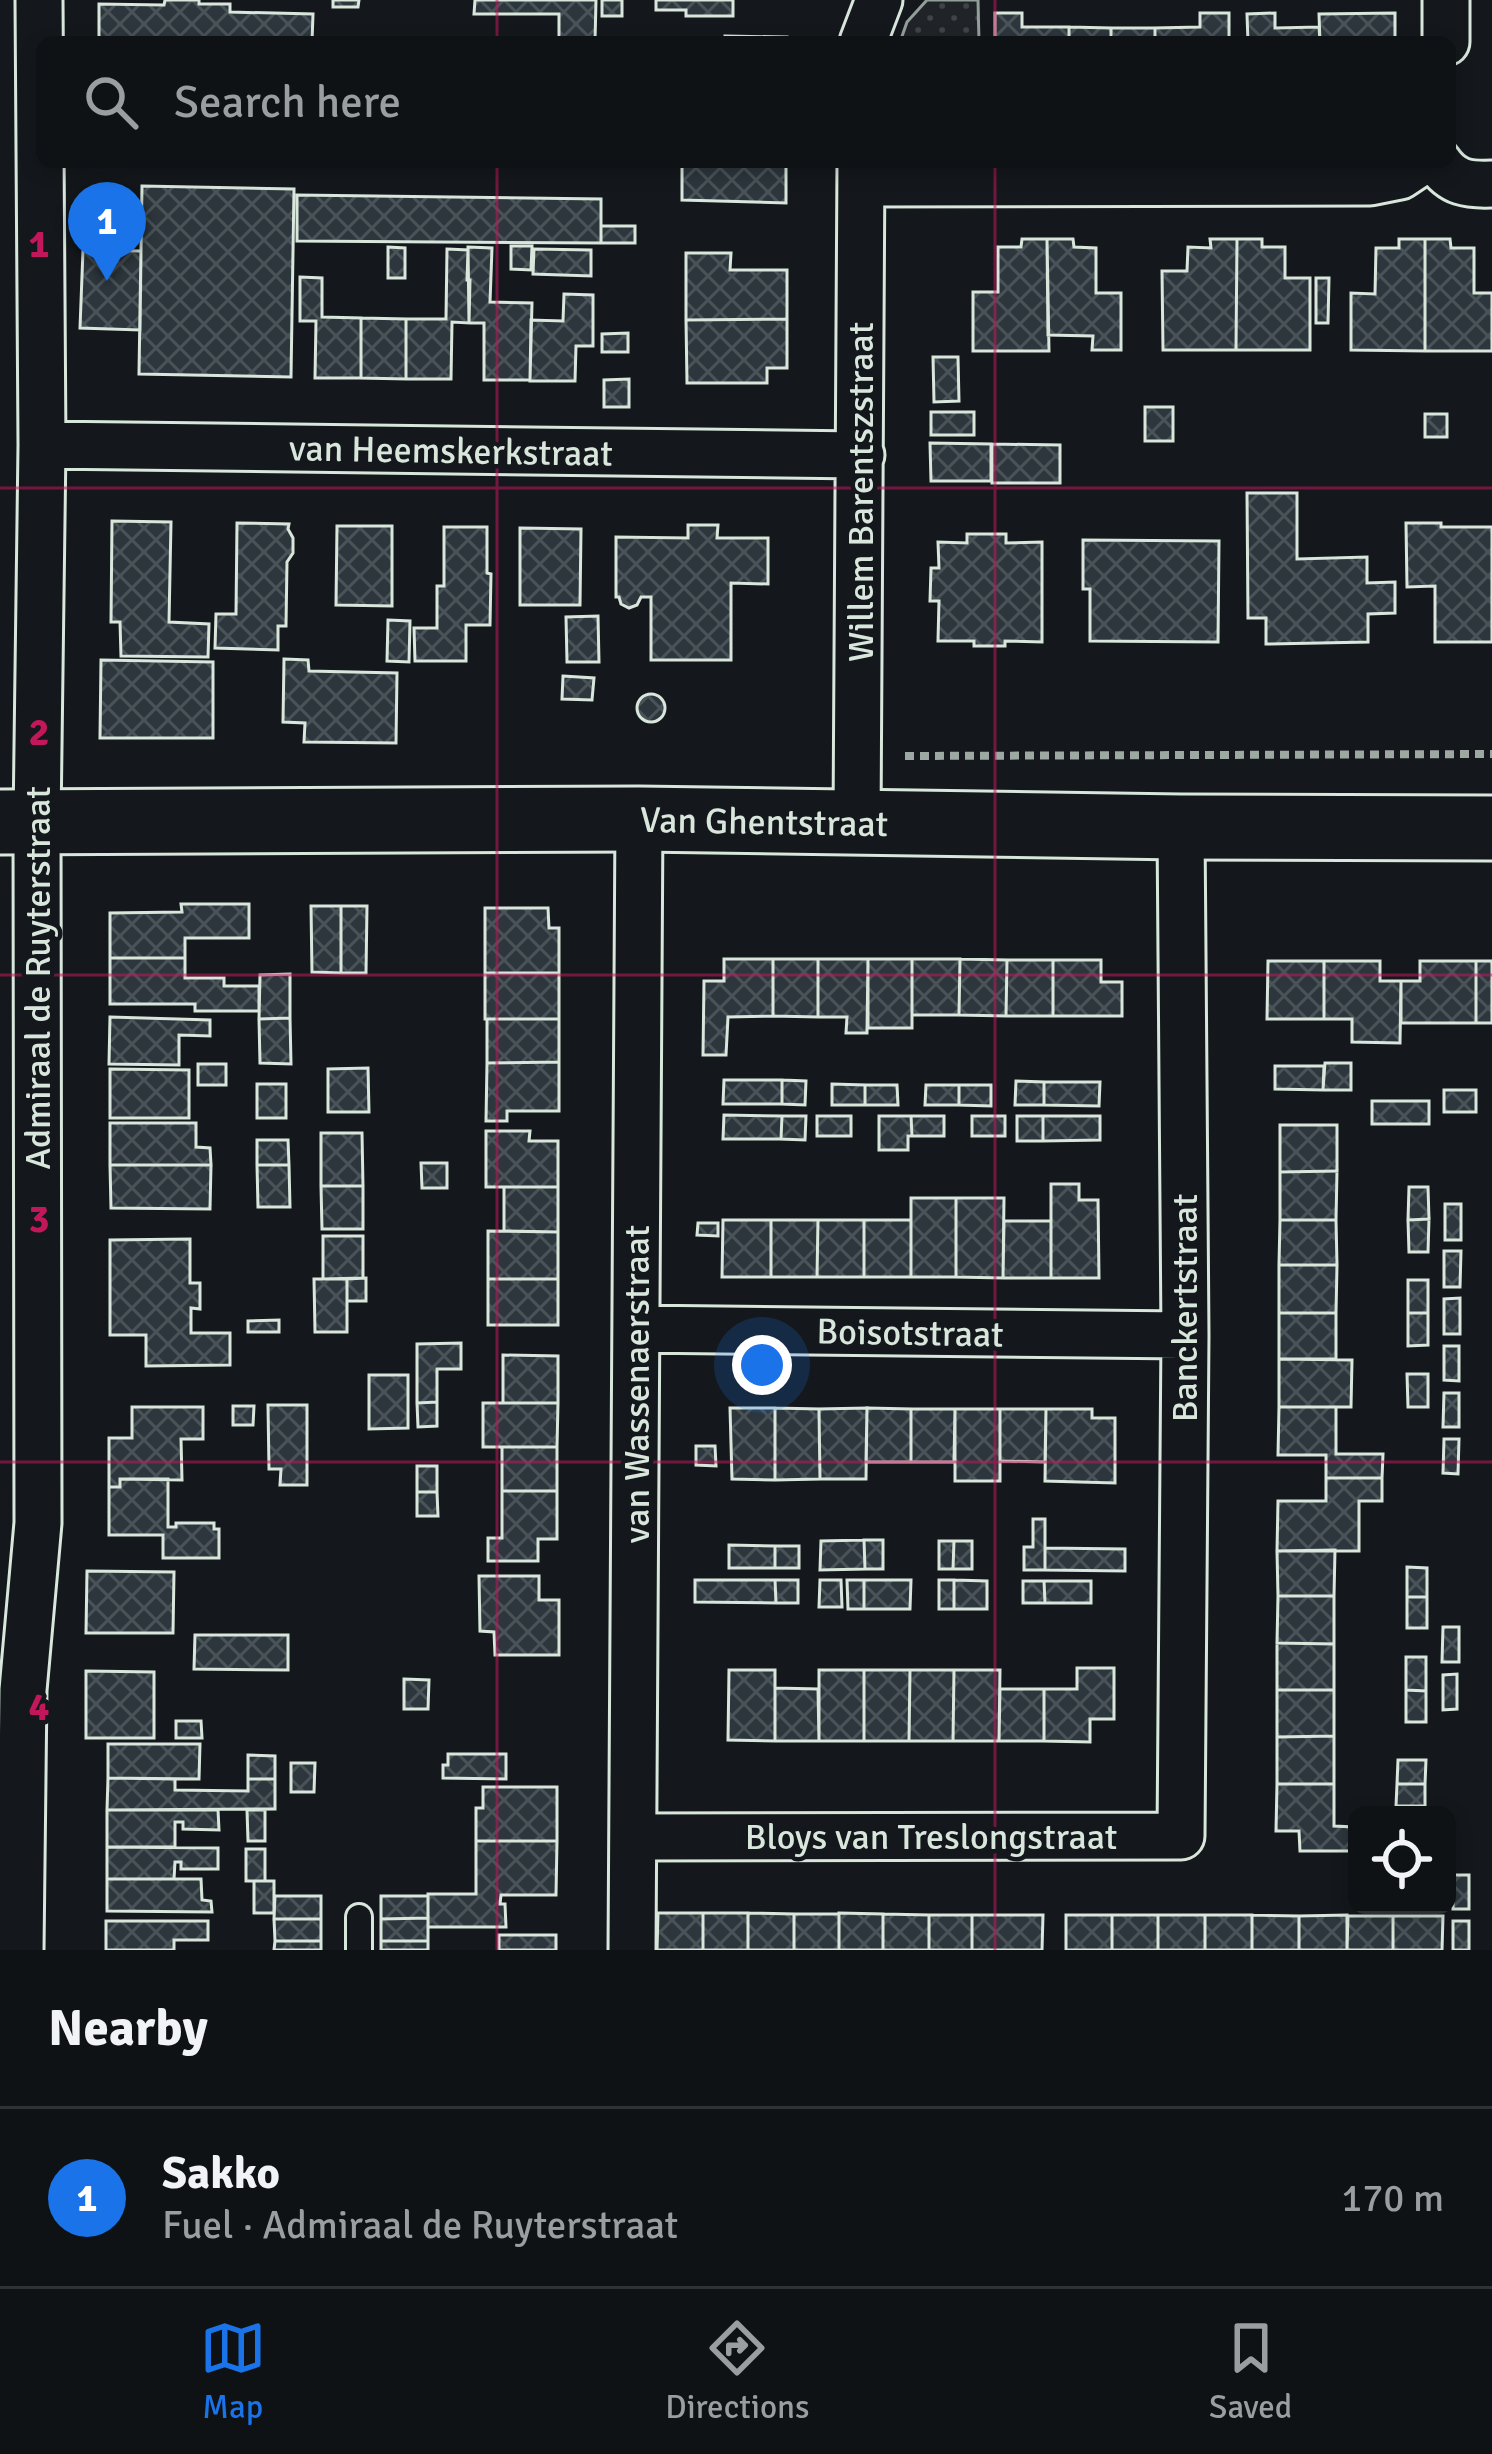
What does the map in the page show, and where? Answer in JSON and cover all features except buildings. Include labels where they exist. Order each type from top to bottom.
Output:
[{"type":"street","name":"Admiraal de Ruyterstraat","points":[[40,0],[40,36]]},
{"type":"street","points":[[865,36],[879,0]]},
{"type":"street","points":[[1445,0],[1446,36]]},
{"type":"street","name":"Admiraal de Ruyterstraat","points":[[20,1950],[18,822],[42,445],[41,168]]},
{"type":"street","points":[[861,172],[1370,182],[1400,176],[1412,168]]},
{"type":"street","points":[[1443,168],[1462,183],[1492,184]]},
{"type":"street","name":"Willem Barentszstraat","points":[[857,822],[861,172]]},
{"type":"street","name":"van Heemskerkstraat","points":[[42,445],[861,454]]},
{"type":"street","name":"Van Ghentstraat","points":[[18,822],[639,818],[1492,828]]},
{"type":"street","name":"van Wassenaerstraat","points":[[632,1950],[639,818]]},
{"type":"street","name":"Banckertstraat","points":[[1181,827],[1183,1789]]},
{"type":"street","name":"Boisotstraat","points":[[636,1329],[1185,1335]]},
{"type":"street","name":"Bloys van Treslongstraat","points":[[633,1837],[1181,1836],[1183,1789]]},
{"type":"lane","points":[[359,1916],[359,1950]]},
{"type":"shaded area","points":[[927,0],[978,0],[979,36],[902,36],[907,22]]},
{"type":"place","name":"Sakko","points":[[107,281]]}]
